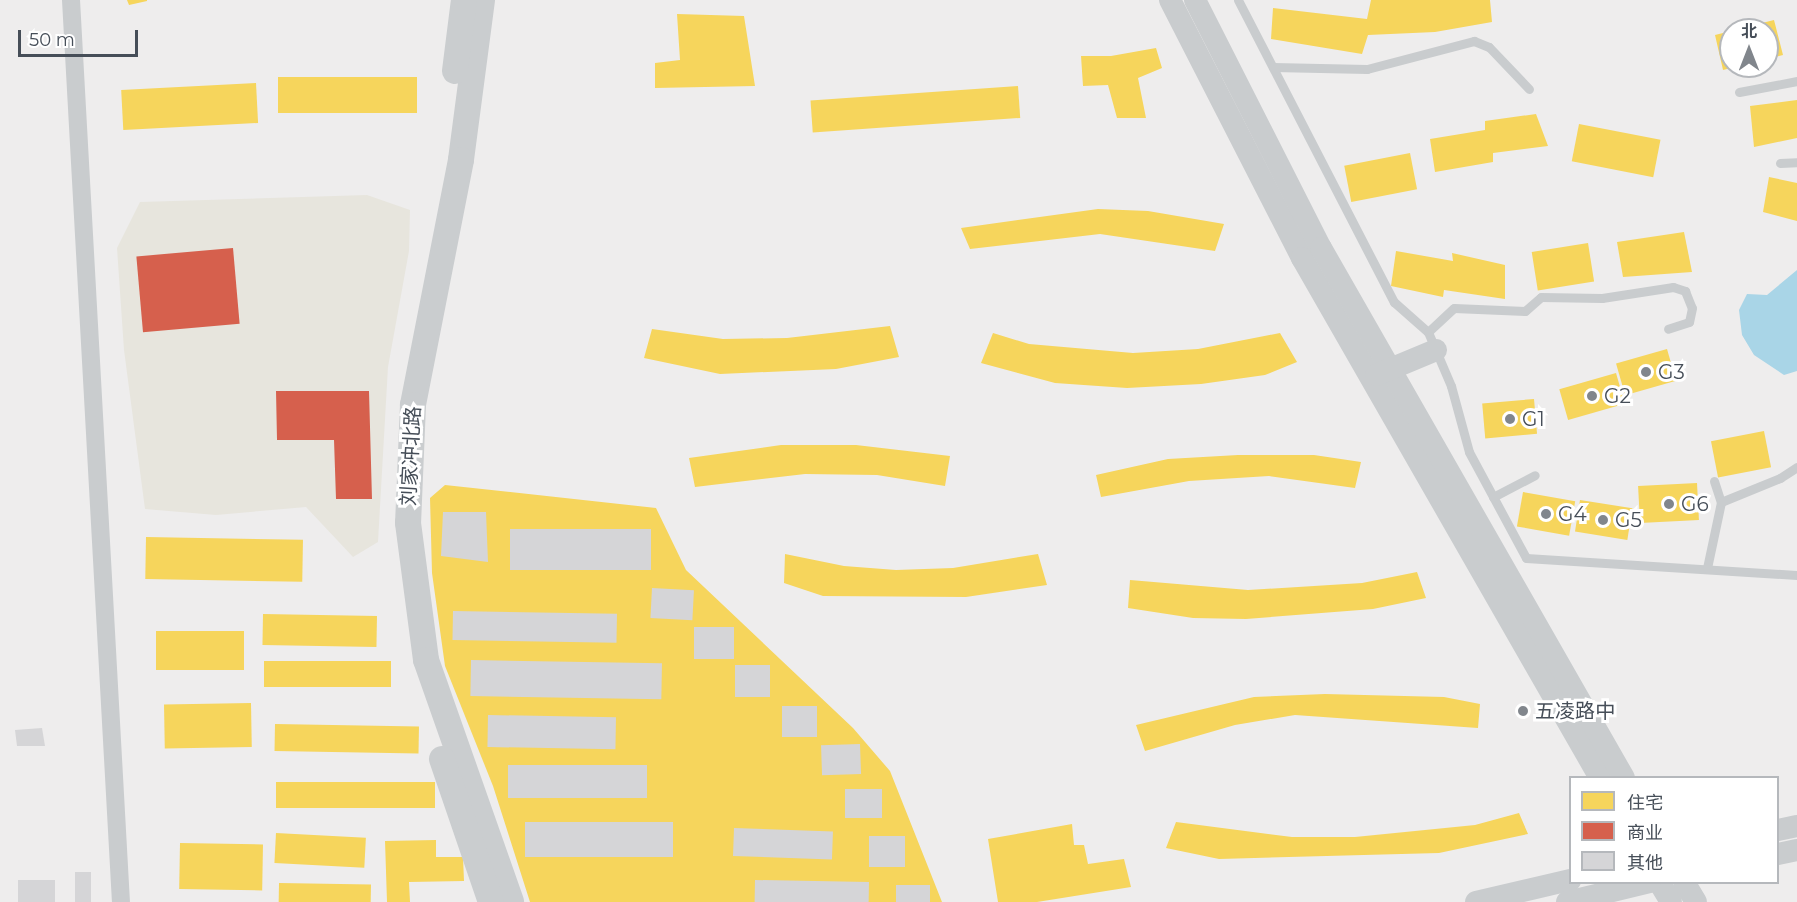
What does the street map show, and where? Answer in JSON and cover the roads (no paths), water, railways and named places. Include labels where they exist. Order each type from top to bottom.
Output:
[{"type":"main road","name":"刘家冲北路","points":[[464,0],[445,157],[396,403],[391,524],[409,664],[491,902]]},
{"type":"main road","name":"刘家冲北路","points":[[482,0],[461,160],[413,405],[408,523],[426,660],[511,902]]},
{"type":"street","points":[[71,0],[121,902]]},
{"type":"street","points":[[1170,0],[1302,258],[1381,373],[1623,776]]},
{"type":"street","points":[[1195,0],[1321,248],[1381,373],[1599,776]]},
{"type":"street","points":[[1381,373],[1432,341]]},
{"type":"street","points":[[1779,831],[1797,826]]},
{"type":"street","points":[[1779,854],[1797,850]]},
{"type":"street","points":[[1476,902],[1569,880]]},
{"type":"street","points":[[1567,902],[1642,884]]},
{"type":"street","points":[[1660,884],[1671,902]]},
{"type":"street","points":[[1685,884],[1696,902]]},
{"type":"lane","points":[[1238,0],[1394,302],[1432,341],[1451,386],[1469,452],[1526,558],[1797,575]]},
{"type":"lane","points":[[1274,67],[1367,69],[1474,41],[1489,47],[1529,89]]},
{"type":"lane","points":[[1739,92],[1797,81]]},
{"type":"lane","points":[[1780,163],[1797,162]]},
{"type":"lane","points":[[1432,341],[1454,308],[1525,311],[1541,297],[1602,298],[1673,287],[1685,291],[1692,308],[1689,322],[1668,329]]},
{"type":"lane","points":[[1721,502],[1780,478],[1797,467]]},
{"type":"lane","points":[[1493,497],[1535,475]]},
{"type":"lane","points":[[1707,568],[1721,502],[1714,481]]},
{"type":"water","points":[[1797,270],[1797,371],[1784,375],[1754,355],[1742,335],[1739,310],[1747,294],[1767,295]]},
{"type":"place","name":"G3","points":[[1646,372]]},
{"type":"place","name":"G2","points":[[1592,396]]},
{"type":"place","name":"G1","points":[[1510,419]]},
{"type":"place","name":"G6","points":[[1669,504]]},
{"type":"place","name":"G4","points":[[1546,514]]},
{"type":"place","name":"G5","points":[[1603,520]]},
{"type":"place","name":"五凌路中","points":[[1523,711]]}]
